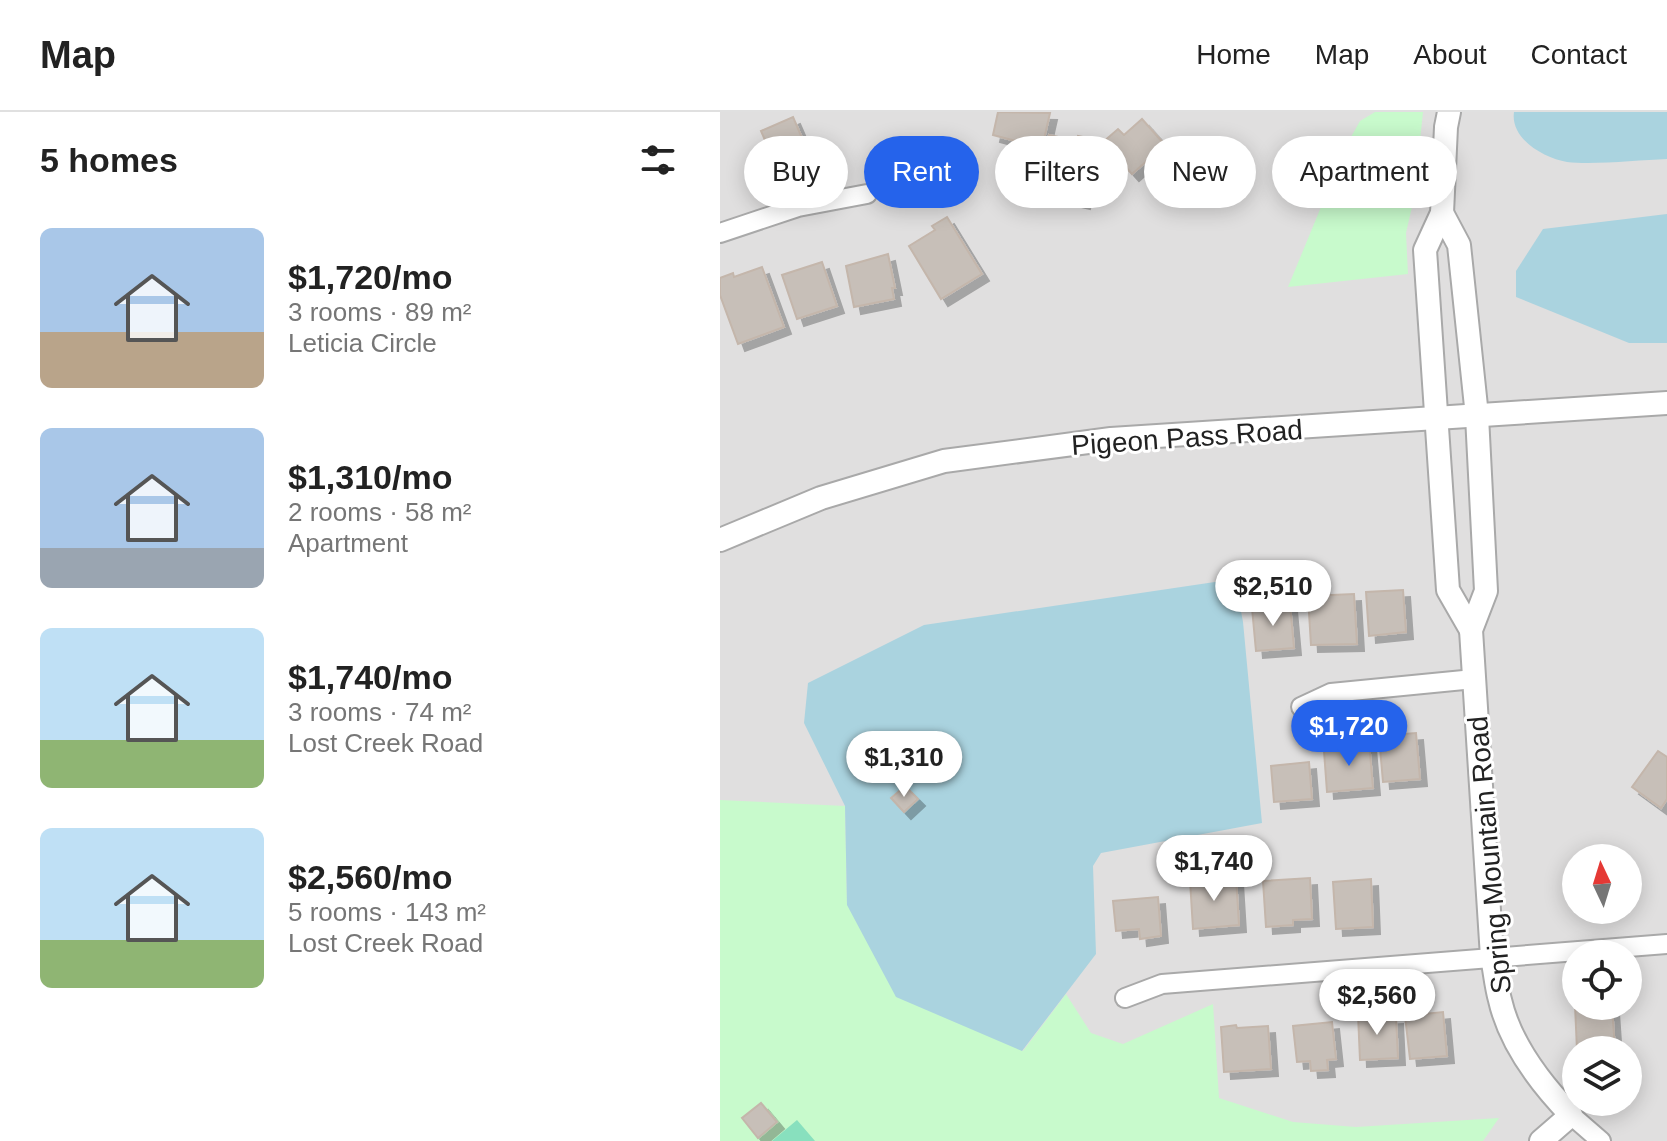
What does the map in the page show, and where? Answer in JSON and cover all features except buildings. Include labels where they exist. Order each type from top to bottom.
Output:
[{"type":"street","name":"Spring Mountain Road","points":[[1449,112],[1442,213],[1425,250],[1434,419],[1448,590],[1471,630]]},
{"type":"street","points":[[720,233],[798,207],[864,195]]},
{"type":"street","name":"Spring Mountain Road","points":[[1442,213],[1459,245],[1477,416],[1486,591],[1471,630],[1492,957],[1500,1003],[1526,1059],[1547,1091],[1562,1106]]},
{"type":"street","name":"Pigeon Pass Road","points":[[720,540],[821,498],[944,461],[1111,439],[1667,403]]},
{"type":"street","points":[[1301,707],[1331,693],[1474,679]]},
{"type":"street","points":[[1125,998],[1162,984],[1667,944]]},
{"type":"street","points":[[1541,1141],[1570,1116]]},
{"type":"street","name":"Spring Mountain Road","points":[[1572,1116],[1601,1141]]},
{"type":"shaded area","points":[[720,112],[1667,112],[1667,1141],[720,1141]]},
{"type":"green space","points":[[1375,112],[1423,112],[1420,136],[1352,136],[1360,121]]},
{"type":"green space","points":[[1321,208],[1412,208],[1406,233],[1408,274],[1288,287]]},
{"type":"green space","points":[[720,800],[845,806],[847,905],[1023,1051],[1066,994],[1091,1033],[1123,1044],[1213,1004],[1219,1098],[1293,1122],[1356,1127],[1499,1118],[1483,1141],[720,1141]]},
{"type":"green space","points":[[797,1120],[815,1141],[772,1141]]},
{"type":"water","points":[[1514,112],[1667,112],[1667,159],[1590,163],[1558,160],[1539,152],[1523,139],[1514,122]]},
{"type":"water","points":[[1667,214],[1667,343],[1629,343],[1516,297],[1516,271],[1543,229]]},
{"type":"water","points":[[1235,579],[1243,622],[1262,823],[1101,853],[1093,866],[1096,954],[1022,1051],[896,997],[847,905],[845,806],[804,723],[808,683],[924,625]]}]
